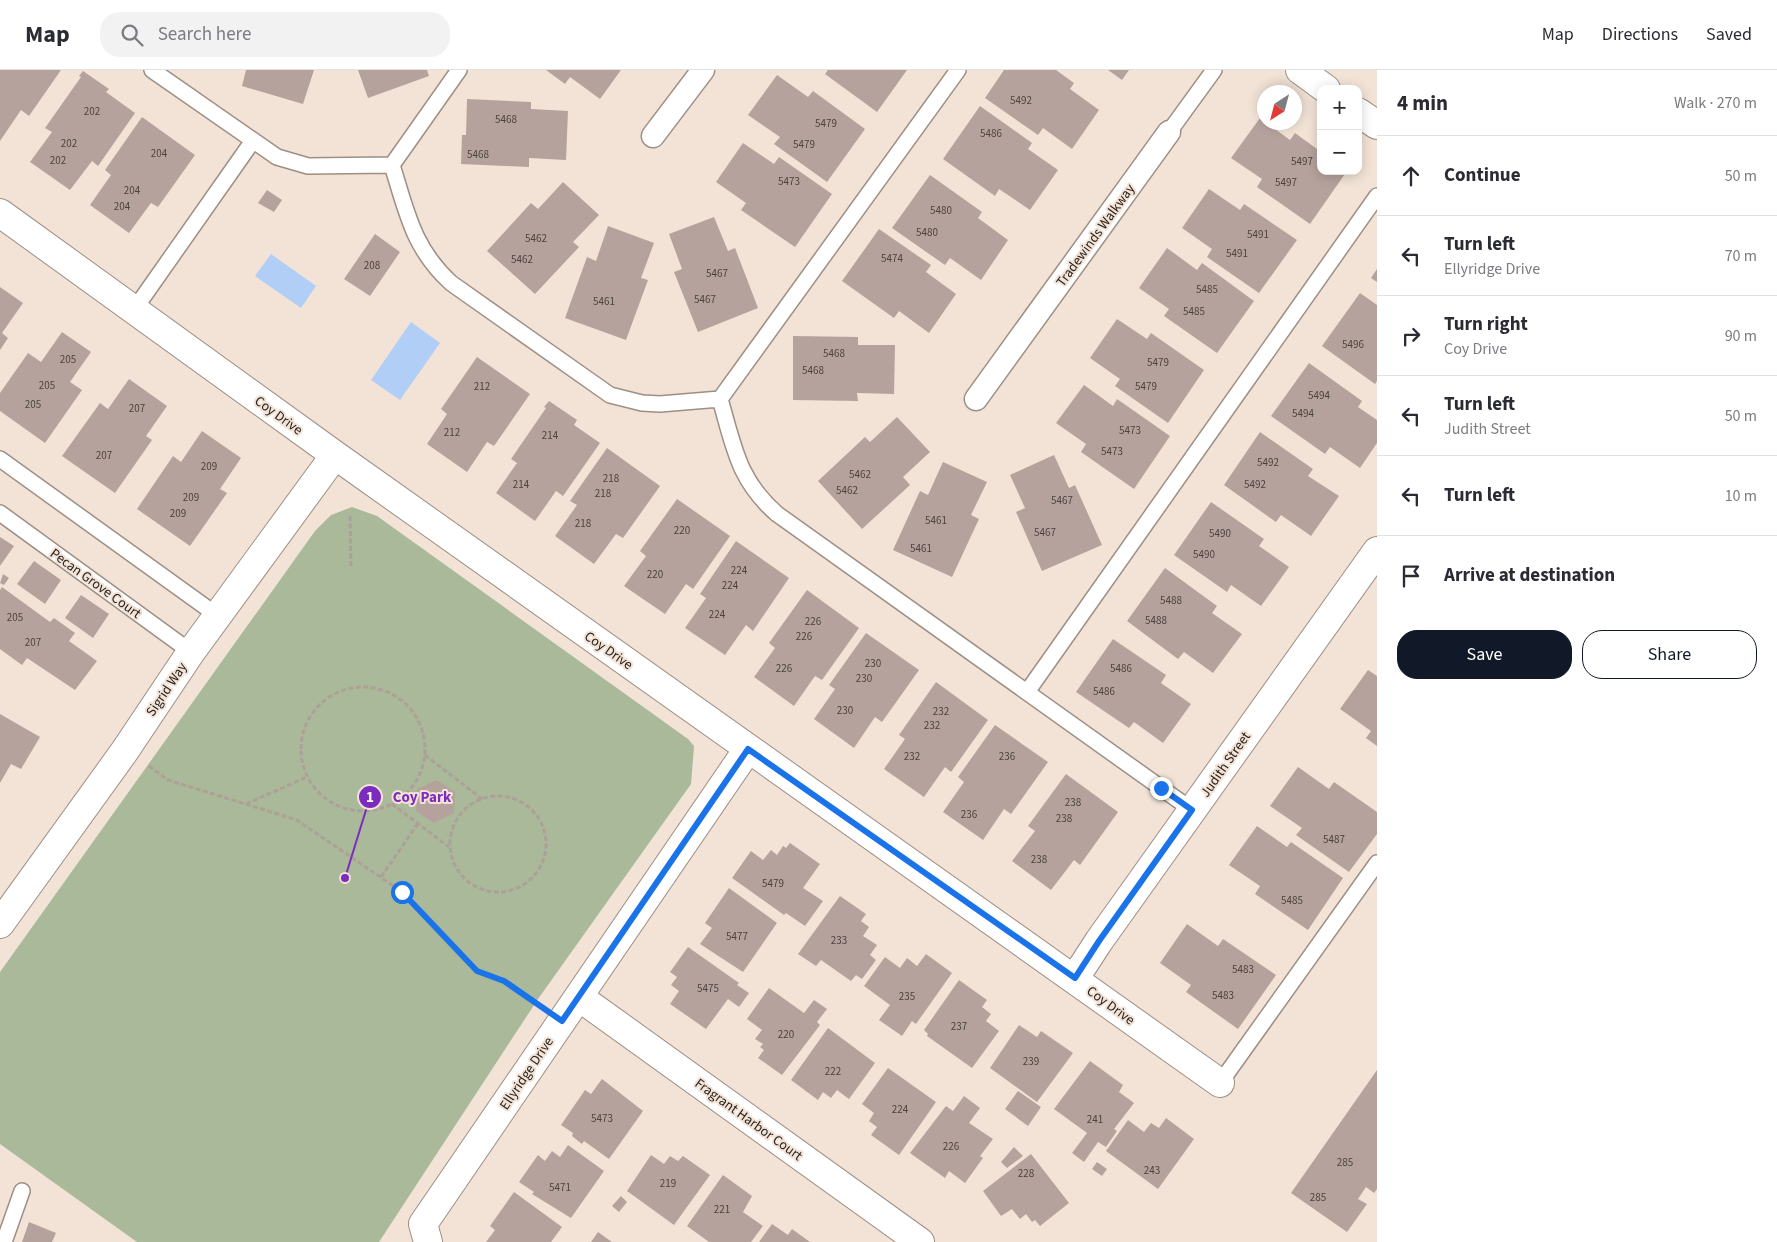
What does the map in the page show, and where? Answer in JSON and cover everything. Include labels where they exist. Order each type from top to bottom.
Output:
[{"type":"street","points":[[653,136],[703,70]]},
{"type":"street","points":[[1300,70],[1321,85]]},
{"type":"street","points":[[1362,115],[1377,125]]},
{"type":"street","name":"Tradewinds Walkway","points":[[976,399],[1169,132]]},
{"type":"street","name":"Coy Drive","points":[[0,213],[335,455],[748,749],[1075,978],[1220,1083]]},
{"type":"street","name":"Sigrid Way","points":[[0,924],[124,752],[191,652],[335,455]]},
{"type":"street","name":"Judith Street","points":[[1075,978],[1099,941],[1377,550]]},
{"type":"street","name":"Ellyridge Drive","points":[[425,1233],[562,1021],[748,749]]},
{"type":"street","name":"Fragrant Harbor Court","points":[[579,997],[920,1242]]},
{"type":"lane","points":[[152,70],[252,142],[277,157],[308,166],[392,165]]},
{"type":"lane","points":[[392,165],[459,70]]},
{"type":"lane","points":[[720,400],[958,70]]},
{"type":"lane","name":"Tradewinds Walkway","points":[[1169,132],[1214,70]]},
{"type":"lane","points":[[134,310],[252,142]]},
{"type":"lane","points":[[392,165],[418,244],[437,270],[459,289],[610,395],[642,403],[660,404],[720,400]]},
{"type":"lane","points":[[1027,692],[1377,196]]},
{"type":"lane","points":[[720,400],[744,476],[763,502],[777,514],[1192,810]]},
{"type":"lane","points":[[0,459],[218,616]]},
{"type":"lane","name":"Pecan Grove Court","points":[[0,513],[191,652]]},
{"type":"lane","points":[[1220,1083],[1377,863]]},
{"type":"lane","points":[[4,1242],[22,1191]]},
{"type":"path","points":[[350,516],[351,567]]},
{"type":"path","points":[[358,687],[378,689],[396,697],[411,711],[421,729],[425,755],[421,769],[412,787],[392,804],[378,810],[357,811],[337,806],[320,794],[307,777],[301,758],[302,738],[308,719],[321,703],[338,692],[358,687]]},
{"type":"path","points":[[124,752],[146,764],[168,780],[297,820],[402,892],[477,971],[504,981],[562,1021]]},
{"type":"path","points":[[425,755],[482,799]]},
{"type":"path","points":[[246,804],[307,777]]},
{"type":"path","points":[[497,796],[513,799],[526,806],[537,817],[544,831],[546,846],[542,862],[534,876],[521,886],[506,891],[490,891],[476,886],[463,876],[454,863],[450,848],[451,832],[458,818],[468,806],[482,799],[497,796]]},
{"type":"path","points":[[392,804],[419,822],[450,848]]},
{"type":"path","points":[[381,877],[419,822]]},
{"type":"green space","points":[[352,507],[377,516],[688,739],[694,746],[691,784],[538,999],[379,1242],[137,1242],[0,1144],[0,972],[315,531],[331,515]]},
{"type":"water","points":[[271,254],[316,286],[301,308],[255,276]]},
{"type":"water","points":[[411,322],[440,343],[400,400],[371,380]]},
{"type":"building","points":[[0,70],[61,70],[29,116],[21,110],[0,141]]},
{"type":"building","points":[[246,70],[314,70],[303,104],[242,86]]},
{"type":"building","points":[[358,70],[427,70],[429,76],[368,98]]},
{"type":"building","points":[[546,70],[621,70],[600,99],[570,77],[565,84]]},
{"type":"building","points":[[828,70],[907,70],[877,112],[825,74]]},
{"type":"building","points":[[1004,70],[1056,70],[1074,83],[1070,89],[1099,110],[1072,149],[1043,128],[1038,135],[985,98]]},
{"type":"building","points":[[1108,70],[1129,70],[1122,80]]},
{"type":"building","points":[[83,71],[109,89],[106,92],[135,113],[98,166],[92,161],[70,190],[30,162],[52,132],[45,128],[81,77],[79,76]]},
{"type":"building","points":[[777,75],[808,97],[813,91],[865,129],[827,182],[774,144],[780,137],[748,115]]},
{"type":"building","points":[[467,99],[531,102],[531,109],[568,111],[566,160],[529,158],[529,167],[461,164],[462,135],[466,135]]},
{"type":"building","points":[[980,106],[1032,143],[1028,149],[1058,170],[1030,210],[999,189],[995,196],[943,159]]},
{"type":"building","points":[[142,117],[195,155],[158,207],[151,203],[129,233],[90,205],[111,175],[105,170]]},
{"type":"building","points":[[1257,122],[1257,130],[1276,130],[1290,140],[1295,133],[1317,149],[1317,175],[1344,175],[1310,224],[1257,187],[1262,179],[1231,158]]},
{"type":"building","points":[[743,143],[774,164],[779,157],[832,194],[795,247],[741,210],[746,203],[716,182]]},
{"type":"building","points":[[930,175],[982,212],[978,218],[1008,240],[981,280],[950,258],[945,265],[892,228]]},
{"type":"building","points":[[563,182],[599,215],[573,242],[579,247],[535,294],[487,251],[531,203],[538,209]]},
{"type":"building","points":[[1209,189],[1240,210],[1244,204],[1297,240],[1259,293],[1207,257],[1212,249],[1182,228]]},
{"type":"building","points":[[267,190],[282,200],[274,212],[258,203]]},
{"type":"building","points":[[714,217],[728,251],[735,248],[758,308],[698,332],[674,272],[682,269],[669,234]]},
{"type":"building","points":[[608,226],[654,243],[641,278],[648,280],[626,340],[565,318],[587,257],[596,261]]},
{"type":"building","points":[[879,229],[931,265],[926,272],[956,294],[929,333],[899,311],[894,318],[842,281]]},
{"type":"building","points":[[375,234],[400,252],[370,296],[344,279]]},
{"type":"building","points":[[1167,248],[1197,270],[1202,263],[1254,301],[1217,353],[1164,316],[1169,309],[1139,288]]},
{"type":"building","points":[[1377,269],[1377,282],[1371,278]]},
{"type":"building","points":[[0,287],[23,303],[2,333],[8,338],[0,350]]},
{"type":"building","points":[[1360,293],[1377,305],[1377,381],[1375,384],[1322,346]]},
{"type":"building","points":[[1117,319],[1147,339],[1151,333],[1204,370],[1168,423],[1115,386],[1120,379],[1090,358]]},
{"type":"building","points":[[62,332],[91,352],[70,382],[82,390],[45,443],[0,411],[0,393],[28,353],[41,362]]},
{"type":"building","points":[[793,336],[858,337],[858,345],[895,345],[894,394],[857,393],[858,401],[793,400]]},
{"type":"building","points":[[477,357],[530,394],[494,446],[487,442],[467,472],[427,444],[447,414],[441,409]]},
{"type":"building","points":[[1309,363],[1362,401],[1358,407],[1377,420],[1377,443],[1360,468],[1330,447],[1325,454],[1271,416]]},
{"type":"building","points":[[129,379],[167,406],[146,436],[152,440],[115,493],[62,456],[100,403],[108,409]]},
{"type":"building","points":[[1084,385],[1113,406],[1117,399],[1170,436],[1134,489],[1081,452],[1086,444],[1056,423]]},
{"type":"building","points":[[549,401],[577,420],[574,425],[600,443],[563,496],[556,491],[535,521],[496,493],[517,463],[511,459]]},
{"type":"building","points":[[897,417],[930,452],[903,477],[910,485],[862,529],[818,481],[865,437],[870,442]]},
{"type":"building","points":[[202,431],[241,458],[220,489],[227,493],[190,546],[137,509],[173,456],[181,462]]},
{"type":"building","points":[[1260,432],[1313,469],[1308,476],[1339,496],[1311,536],[1281,515],[1276,522],[1224,485]]},
{"type":"building","points":[[607,448],[660,486],[623,538],[616,534],[594,564],[555,536],[577,505],[570,501]]},
{"type":"building","points":[[1054,455],[1069,488],[1075,485],[1102,545],[1042,571],[1016,512],[1025,508],[1010,475]]},
{"type":"building","points":[[943,462],[987,482],[971,515],[979,519],[952,577],[893,550],[920,491],[928,495]]},
{"type":"building","points":[[677,499],[730,536],[693,589],[686,584],[665,614],[624,586],[646,556],[640,551]]},
{"type":"building","points":[[1211,502],[1264,539],[1259,546],[1289,567],[1261,606],[1231,585],[1227,592],[1174,555]]},
{"type":"building","points":[[0,537],[14,546],[0,566]]},
{"type":"building","points":[[736,541],[789,578],[753,631],[746,625],[725,655],[685,628],[706,598],[700,594]]},
{"type":"building","points":[[34,561],[61,580],[45,604],[17,584]]},
{"type":"building","points":[[1165,568],[1217,606],[1212,613],[1242,634],[1213,673],[1184,652],[1178,659],[1127,621]]},
{"type":"building","points":[[3,574],[9,578],[4,585],[0,583]]},
{"type":"building","points":[[2,587],[50,622],[54,618],[75,633],[69,641],[97,661],[75,690],[27,658],[22,665],[0,649],[0,590]]},
{"type":"building","points":[[807,590],[859,628],[822,680],[815,676],[794,706],[754,677],[775,648],[769,643]]},
{"type":"building","points":[[81,595],[109,614],[93,638],[65,618]]},
{"type":"building","points":[[866,633],[919,670],[882,722],[875,717],[854,748],[814,719],[835,689],[829,685]]},
{"type":"building","points":[[1113,639],[1166,675],[1161,683],[1191,704],[1163,743],[1134,722],[1129,728],[1076,692]]},
{"type":"building","points":[[1368,670],[1377,676],[1377,746],[1366,738],[1371,731],[1340,709]]},
{"type":"building","points":[[936,682],[988,720],[951,772],[945,767],[924,797],[884,769],[905,739],[899,735]]},
{"type":"building","points":[[0,714],[40,737],[21,769],[11,764],[0,783]]},
{"type":"building","points":[[995,725],[1048,762],[1011,814],[1004,809],[983,840],[943,812],[964,782],[958,777]]},
{"type":"building","points":[[1298,767],[1329,789],[1334,782],[1377,812],[1377,834],[1349,872],[1296,835],[1302,828],[1270,806]]},
{"type":"building","points":[[1066,774],[1118,812],[1080,865],[1074,860],[1051,890],[1012,861],[1035,831],[1028,826]]},
{"type":"building","points":[[437,780],[455,792],[454,813],[434,823],[416,811],[417,789]]},
{"type":"building","points":[[1257,826],[1287,847],[1291,842],[1343,878],[1308,930],[1255,894],[1260,886],[1229,865]]},
{"type":"building","points":[[790,843],[820,864],[803,888],[823,901],[805,926],[786,913],[784,915],[732,878],[751,851],[763,860],[771,850],[777,855],[783,846],[786,848]]},
{"type":"building","points":[[729,888],[777,923],[743,972],[700,944],[712,928],[705,923]]},
{"type":"building","points":[[840,896],[866,914],[861,921],[869,927],[863,936],[877,945],[870,955],[876,960],[862,979],[856,975],[851,981],[821,960],[816,966],[798,954]]},
{"type":"building","points":[[1187,924],[1218,946],[1223,939],[1276,975],[1238,1029],[1186,992],[1191,985],[1160,963]]},
{"type":"building","points":[[688,947],[739,983],[737,985],[749,993],[739,1007],[728,999],[706,1029],[670,1004],[679,991],[671,985],[677,977],[670,972]]},
{"type":"building","points":[[926,954],[952,973],[916,1024],[912,1021],[902,1036],[879,1020],[890,1005],[864,986],[885,957],[900,968],[907,958],[917,966]]},
{"type":"building","points":[[959,980],[987,1000],[982,1007],[991,1014],[986,1021],[999,1031],[972,1068],[927,1036],[928,1034],[924,1030]]},
{"type":"building","points":[[769,988],[804,1013],[814,1000],[827,1009],[817,1022],[820,1025],[782,1075],[758,1058],[764,1050],[760,1047],[763,1044],[755,1039],[762,1030],[747,1019]]},
{"type":"building","points":[[1019,1025],[1037,1037],[1041,1031],[1073,1053],[1037,1102],[990,1068]]},
{"type":"building","points":[[828,1028],[875,1063],[849,1099],[837,1090],[831,1098],[823,1092],[818,1100],[791,1080]]},
{"type":"building","points":[[1090,1061],[1123,1085],[1119,1092],[1134,1103],[1114,1129],[1117,1131],[1106,1147],[1098,1142],[1084,1162],[1072,1153],[1087,1133],[1054,1109]]},
{"type":"building","points":[[888,1068],[936,1102],[899,1155],[871,1135],[877,1127],[869,1121],[874,1113],[862,1104]]},
{"type":"building","points":[[1377,1070],[1377,1189],[1374,1193],[1366,1187],[1358,1199],[1367,1204],[1347,1232],[1291,1193]]},
{"type":"building","points":[[602,1079],[643,1111],[609,1159],[584,1141],[582,1144],[572,1136],[573,1133],[561,1125],[585,1090],[591,1094]]},
{"type":"building","points":[[1018,1091],[1041,1107],[1028,1126],[1005,1109]]},
{"type":"building","points":[[964,1096],[980,1108],[969,1123],[993,1139],[980,1156],[983,1158],[965,1183],[949,1171],[945,1178],[910,1153],[946,1106],[953,1111]]},
{"type":"building","points":[[1166,1118],[1194,1139],[1158,1189],[1106,1151],[1128,1120],[1144,1132],[1151,1123],[1159,1128]]},
{"type":"building","points":[[568,1145],[604,1171],[571,1218],[532,1194],[534,1192],[519,1182],[538,1155],[545,1161],[552,1151],[560,1157]]},
{"type":"building","points":[[1014,1147],[1023,1156],[1007,1168],[1001,1162]]},
{"type":"building","points":[[1031,1154],[1069,1203],[1040,1226],[1035,1220],[1032,1222],[1026,1214],[1020,1219],[1012,1209],[1001,1216],[983,1191]]},
{"type":"building","points":[[651,1155],[664,1164],[670,1156],[678,1161],[683,1156],[710,1175],[674,1225],[627,1191]]},
{"type":"building","points":[[1097,1162],[1107,1169],[1102,1176],[1092,1169]]},
{"type":"building","points":[[723,1175],[752,1196],[743,1212],[763,1226],[751,1242],[709,1242],[687,1226]]},
{"type":"building","points":[[514,1192],[562,1227],[551,1242],[486,1242],[495,1230],[490,1226]]},
{"type":"building","points":[[621,1196],[627,1202],[619,1212],[612,1206]]},
{"type":"building","points":[[29,1222],[56,1233],[52,1242],[22,1242]]},
{"type":"building","points":[[772,1224],[788,1235],[792,1229],[810,1242],[759,1242]]},
{"type":"building","points":[[598,1232],[612,1242],[591,1242]]},
{"type":"place","name":"Coy Park","points":[[345,878]]},
{"type":"route","points":[[402,892],[477,971],[504,981],[562,1021],[748,749],[1075,978],[1192,810],[1161,788]]}]
